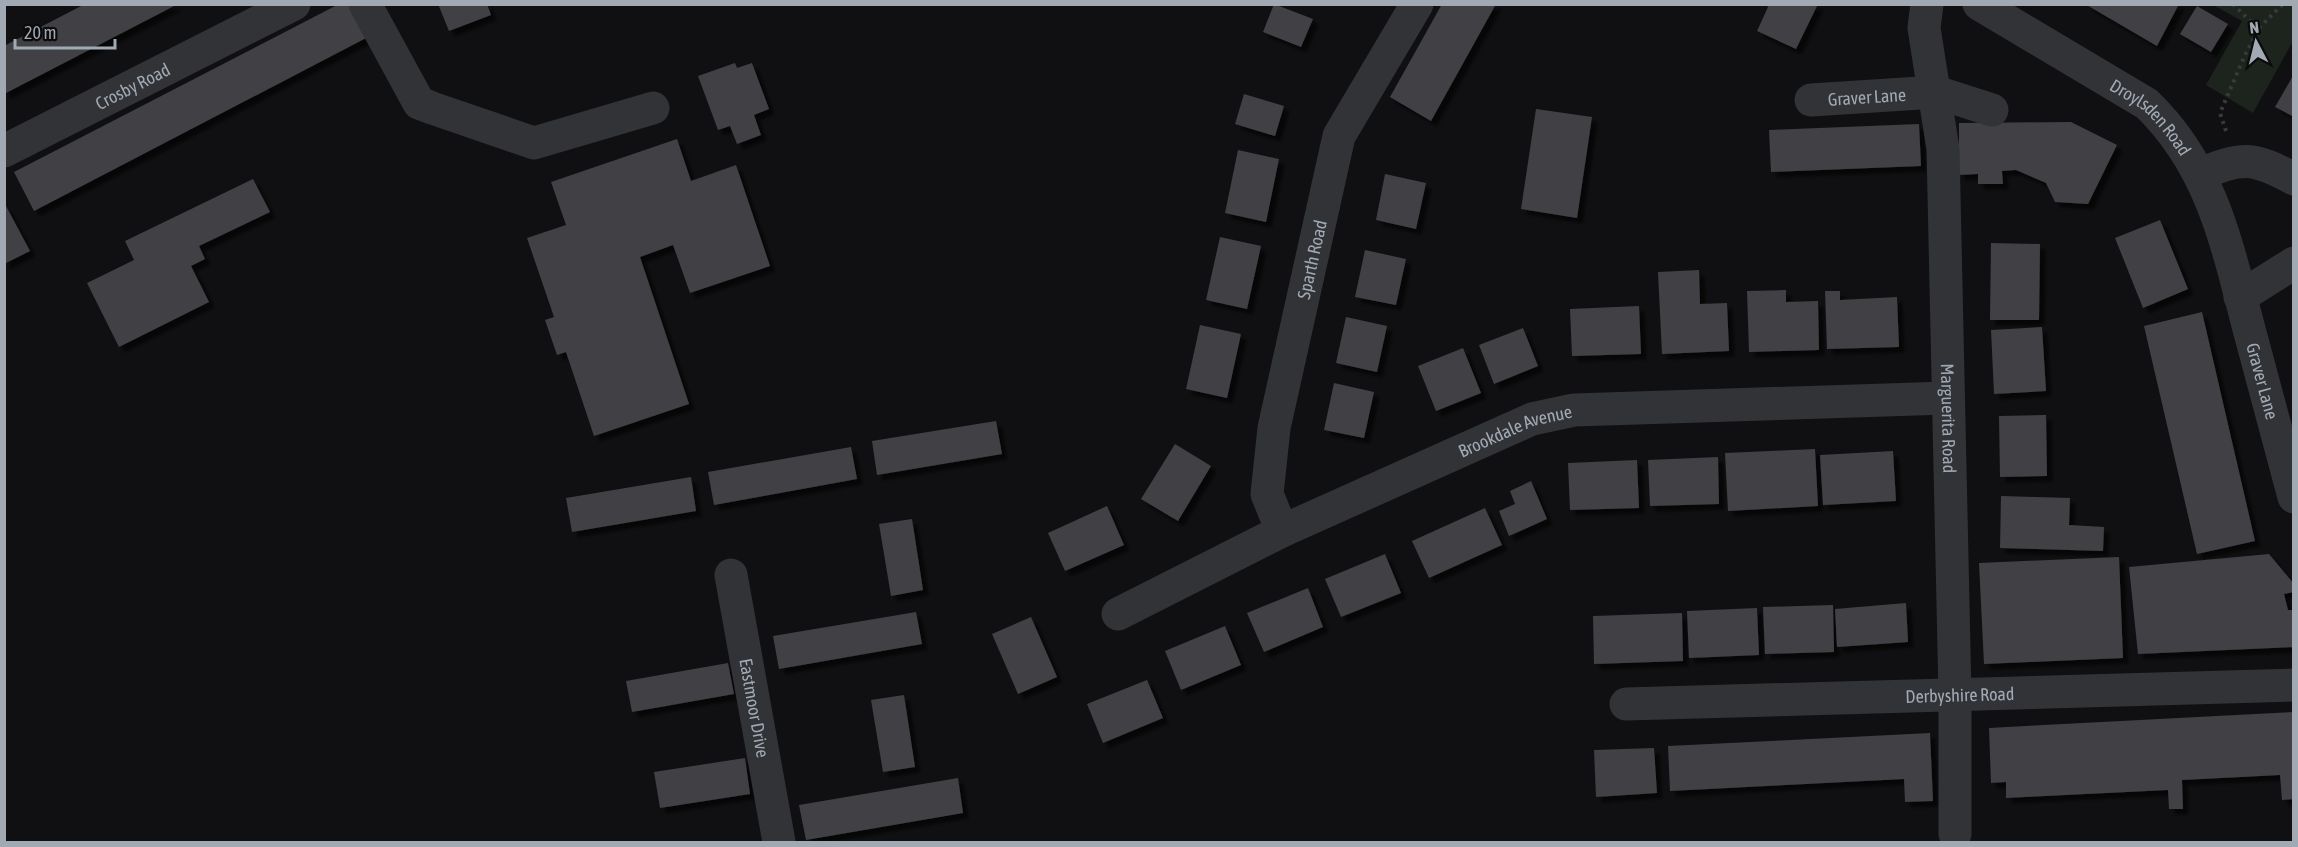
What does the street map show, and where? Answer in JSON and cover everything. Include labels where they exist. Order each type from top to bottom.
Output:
[{"type":"street","name":"Crosby Road","points":[[4,151],[294,4]]},
{"type":"street","points":[[365,4],[419,103],[534,143],[653,108]]},
{"type":"street","name":"Sparth Road","points":[[1282,531],[1267,494],[1274,428],[1339,136],[1417,4]]},
{"type":"street","name":"Marguerita Road","points":[[1927,4],[1924,28],[1936,92],[1942,148],[1955,695],[1955,834]]},
{"type":"street","name":"Droylsden Road","points":[[1979,4],[2147,104],[2164,120],[2200,174],[2220,219],[2240,297]]},
{"type":"street","name":"Graver Lane","points":[[1810,100],[1936,92],[1992,110]]},
{"type":"street","points":[[2200,174],[2235,160],[2268,165],[2294,179]]},
{"type":"street","points":[[2240,297],[2294,263]]},
{"type":"street","name":"Graver Lane","points":[[2240,297],[2294,497]]},
{"type":"street","name":"Brookdale Avenue","points":[[1118,614],[1282,531],[1532,419],[1574,410],[1947,398]]},
{"type":"street","name":"Eastmoor Drive","points":[[731,575],[779,843]]},
{"type":"street","name":"Derbyshire Road","points":[[1626,704],[2294,685]]},
{"type":"path","points":[[2233,4],[2258,29]]},
{"type":"path","points":[[2235,160],[2220,113],[2244,54],[2258,29],[2283,4]]},
{"type":"shaded area","points":[[2213,5],[2293,5],[2293,41],[2253,113],[2206,85],[2242,21]]},
{"type":"building","points":[[85,4],[178,4],[4,94],[4,46]]},
{"type":"building","points":[[339,4],[351,4],[368,37],[34,211],[14,172]]},
{"type":"building","points":[[438,4],[487,4],[491,15],[449,31]]},
{"type":"building","points":[[1274,4],[1313,19],[1301,47],[1263,32]]},
{"type":"building","points":[[1442,4],[1496,4],[1431,121],[1390,97]]},
{"type":"building","points":[[1766,4],[1818,4],[1796,49],[1757,31],[1768,7]]},
{"type":"building","points":[[2085,4],[2179,4],[2157,46]]},
{"type":"building","points":[[2197,6],[2228,24],[2211,52],[2180,34]]},
{"type":"building","points":[[735,63],[737,68],[752,63],[769,109],[754,115],[761,135],[737,144],[730,126],[718,130],[698,76]]},
{"type":"building","points":[[2294,74],[2294,117],[2275,107]]},
{"type":"building","points":[[1244,94],[1284,106],[1275,136],[1235,124]]},
{"type":"building","points":[[1536,109],[1592,117],[1577,218],[1521,209]]},
{"type":"building","points":[[2071,122],[2117,145],[2088,204],[2055,202],[2046,183],[2016,170],[2002,171],[2003,184],[1978,184],[1978,174],[1959,175],[1959,123]]},
{"type":"building","points":[[1919,124],[1921,166],[1771,172],[1769,130]]},
{"type":"building","points":[[677,139],[691,181],[736,165],[770,266],[690,293],[673,245],[640,257],[689,404],[594,436],[566,352],[557,355],[545,320],[554,317],[527,238],[566,225],[551,182]]},
{"type":"building","points":[[1238,150],[1279,159],[1266,222],[1225,213]]},
{"type":"building","points":[[1385,174],[1426,183],[1416,229],[1376,220]]},
{"type":"building","points":[[253,179],[270,212],[199,246],[205,259],[191,266],[209,302],[119,347],[87,283],[134,260],[125,241]]},
{"type":"building","points":[[6,206],[30,251],[4,264],[4,207]]},
{"type":"building","points":[[2160,220],[2188,289],[2143,308],[2115,238]]},
{"type":"building","points":[[1220,237],[1261,246],[1247,309],[1206,300]]},
{"type":"building","points":[[1991,243],[2040,244],[2039,320],[1990,320]]},
{"type":"building","points":[[1365,250],[1406,259],[1396,305],[1355,297]]},
{"type":"building","points":[[1699,270],[1700,304],[1727,303],[1729,351],[1662,354],[1658,272]]},
{"type":"building","points":[[1786,290],[1786,302],[1818,301],[1819,350],[1749,352],[1747,291]]},
{"type":"building","points":[[1825,291],[1840,291],[1840,300],[1897,297],[1899,347],[1827,349]]},
{"type":"building","points":[[1639,306],[1641,354],[1572,356],[1570,309]]},
{"type":"building","points":[[2202,312],[2255,541],[2197,554],[2144,326]]},
{"type":"building","points":[[1346,317],[1387,326],[1377,372],[1336,363]]},
{"type":"building","points":[[1200,325],[1241,334],[1227,398],[1186,389]]},
{"type":"building","points":[[2042,327],[2046,391],[1994,394],[1991,330]]},
{"type":"building","points":[[1523,328],[1538,366],[1494,384],[1479,345]]},
{"type":"building","points":[[1463,348],[1481,393],[1436,411],[1418,366]]},
{"type":"building","points":[[1334,383],[1374,392],[1364,438],[1324,430]]},
{"type":"building","points":[[2046,415],[2047,476],[2000,477],[1999,416]]},
{"type":"building","points":[[996,421],[1002,454],[877,475],[872,441]]},
{"type":"building","points":[[1175,444],[1211,466],[1178,521],[1141,499]]},
{"type":"building","points":[[851,447],[857,479],[714,505],[708,472]]},
{"type":"building","points":[[1815,449],[1818,506],[1728,511],[1725,453]]},
{"type":"building","points":[[1893,451],[1896,501],[1823,505],[1820,455]]},
{"type":"building","points":[[1718,457],[1719,504],[1650,506],[1648,460]]},
{"type":"building","points":[[1637,460],[1639,508],[1570,510],[1568,463]]},
{"type":"building","points":[[691,477],[696,511],[572,532],[566,498]]},
{"type":"building","points":[[1531,481],[1547,519],[1509,536],[1499,511],[1515,504],[1510,491]]},
{"type":"building","points":[[2001,496],[2070,498],[2069,525],[2104,527],[2103,551],[2000,548]]},
{"type":"building","points":[[1107,506],[1124,545],[1065,571],[1048,533]]},
{"type":"building","points":[[1485,508],[1502,545],[1429,578],[1412,541]]},
{"type":"building","points":[[912,519],[923,590],[891,596],[879,524]]},
{"type":"building","points":[[1385,554],[1401,593],[1341,617],[1325,579]]},
{"type":"building","points":[[2269,554],[2294,584],[2294,592],[2284,594],[2288,610],[2294,610],[2294,647],[2138,654],[2129,567]]},
{"type":"building","points":[[2119,557],[2123,658],[1984,664],[1979,563]]},
{"type":"building","points":[[1308,588],[1323,627],[1264,652],[1247,613]]},
{"type":"building","points":[[1906,603],[1908,642],[1837,647],[1835,609]]},
{"type":"building","points":[[1833,605],[1834,652],[1765,654],[1763,607]]},
{"type":"building","points":[[1757,608],[1759,655],[1689,658],[1687,611]]},
{"type":"building","points":[[916,612],[922,644],[779,669],[773,636]]},
{"type":"building","points":[[1682,613],[1683,661],[1594,664],[1593,616]]},
{"type":"building","points":[[1031,617],[1057,677],[1018,694],[992,634]]},
{"type":"building","points":[[1225,626],[1241,665],[1181,690],[1165,651]]},
{"type":"building","points":[[728,663],[734,694],[632,712],[626,681]]},
{"type":"building","points":[[1147,680],[1163,718],[1103,743],[1087,704]]},
{"type":"building","points":[[904,695],[915,767],[883,772],[871,700]]},
{"type":"building","points":[[2294,712],[2294,799],[2282,800],[2280,775],[2182,780],[2183,809],[2169,809],[2168,790],[2006,798],[2006,782],[1991,783],[1989,728]]},
{"type":"building","points":[[1930,733],[1933,801],[1905,802],[1904,779],[1670,791],[1668,746]]},
{"type":"building","points":[[1654,748],[1657,793],[1596,797],[1594,750]]},
{"type":"building","points":[[745,758],[750,794],[660,808],[654,772]]},
{"type":"building","points":[[958,778],[963,813],[806,840],[799,805]]}]
